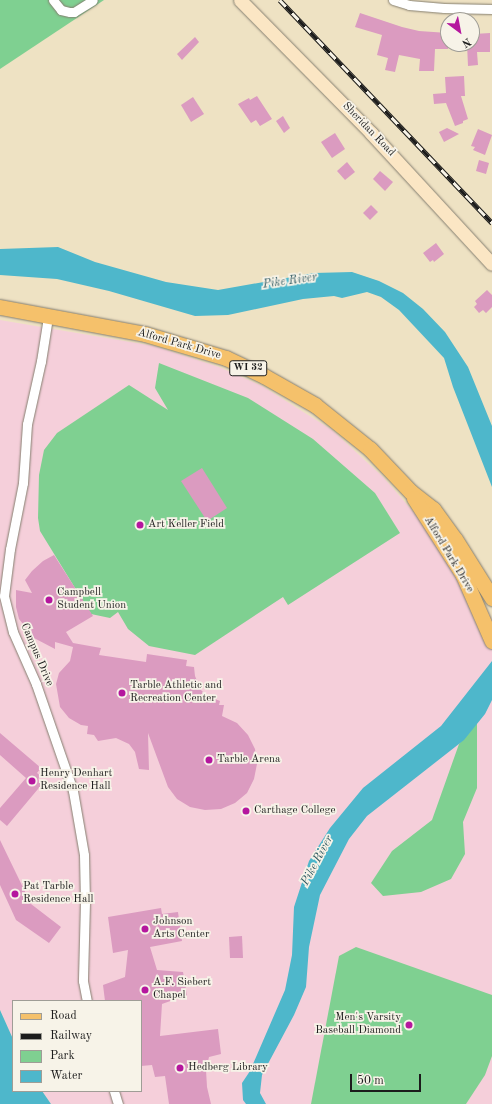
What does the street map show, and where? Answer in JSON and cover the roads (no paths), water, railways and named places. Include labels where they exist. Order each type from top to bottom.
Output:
[{"type":"main road","name":"Alford Park Drive","points":[[0,307],[145,334],[226,358],[264,376],[316,404],[370,449],[411,492],[433,508],[455,539],[492,598]]},
{"type":"main road","name":"Alford Park Drive","points":[[411,492],[462,575],[492,641]]},
{"type":"street","points":[[54,0],[61,10],[74,12],[93,0]]},
{"type":"street","name":"Sheridan Road","points":[[240,0],[371,133],[492,264]]},
{"type":"street","points":[[393,0],[409,5],[444,8],[492,9]]},
{"type":"street","name":"Campus Drive","points":[[48,317],[28,417],[23,483],[9,555],[4,596],[13,632],[36,684],[73,791],[84,855],[85,902],[83,981],[87,1000]]},
{"type":"street","points":[[114,1092],[118,1104]]},
{"type":"water","name":"Pike River","points":[[58,247],[95,262],[166,282],[218,290],[314,273],[352,272],[379,281],[403,293],[423,309],[445,332],[468,367],[492,426],[492,487],[453,387],[444,358],[399,310],[381,297],[367,292],[342,298],[334,296],[303,299],[228,315],[195,316],[109,291],[57,279],[0,275],[0,249]]},
{"type":"water","name":"Pike River","points":[[492,661],[492,700],[485,714],[464,740],[367,816],[349,839],[320,895],[309,947],[306,987],[294,1015],[262,1075],[260,1093],[266,1104],[246,1104],[243,1100],[242,1083],[250,1071],[285,990],[292,955],[294,907],[309,861],[330,828],[363,788],[441,726]]},
{"type":"water","points":[[0,1010],[12,1037],[12,1092],[43,1092],[51,1104],[0,1104]]},
{"type":"railway","points":[[280,0],[492,223]]},
{"type":"place","name":"Art Keller Field","points":[[140,525]]},
{"type":"place","name":"Campbell Student Union","points":[[49,600]]},
{"type":"place","name":"Tarble Athletic and Recreation Center","points":[[122,693]]},
{"type":"place","name":"Tarble Arena","points":[[209,760]]},
{"type":"place","name":"Henry Denhart Residence Hall","points":[[32,781]]},
{"type":"place","name":"Carthage College","points":[[246,811]]},
{"type":"place","name":"Pat Tarble Residence Hall","points":[[15,894]]},
{"type":"place","name":"Johnson Arts Center","points":[[145,929]]},
{"type":"place","name":"A.F. Siebert Chapel","points":[[145,990]]},
{"type":"place","name":"Men's Varsity Baseball Diamond","points":[[409,1025]]},
{"type":"place","name":"Hedberg Library","points":[[180,1068]]}]
